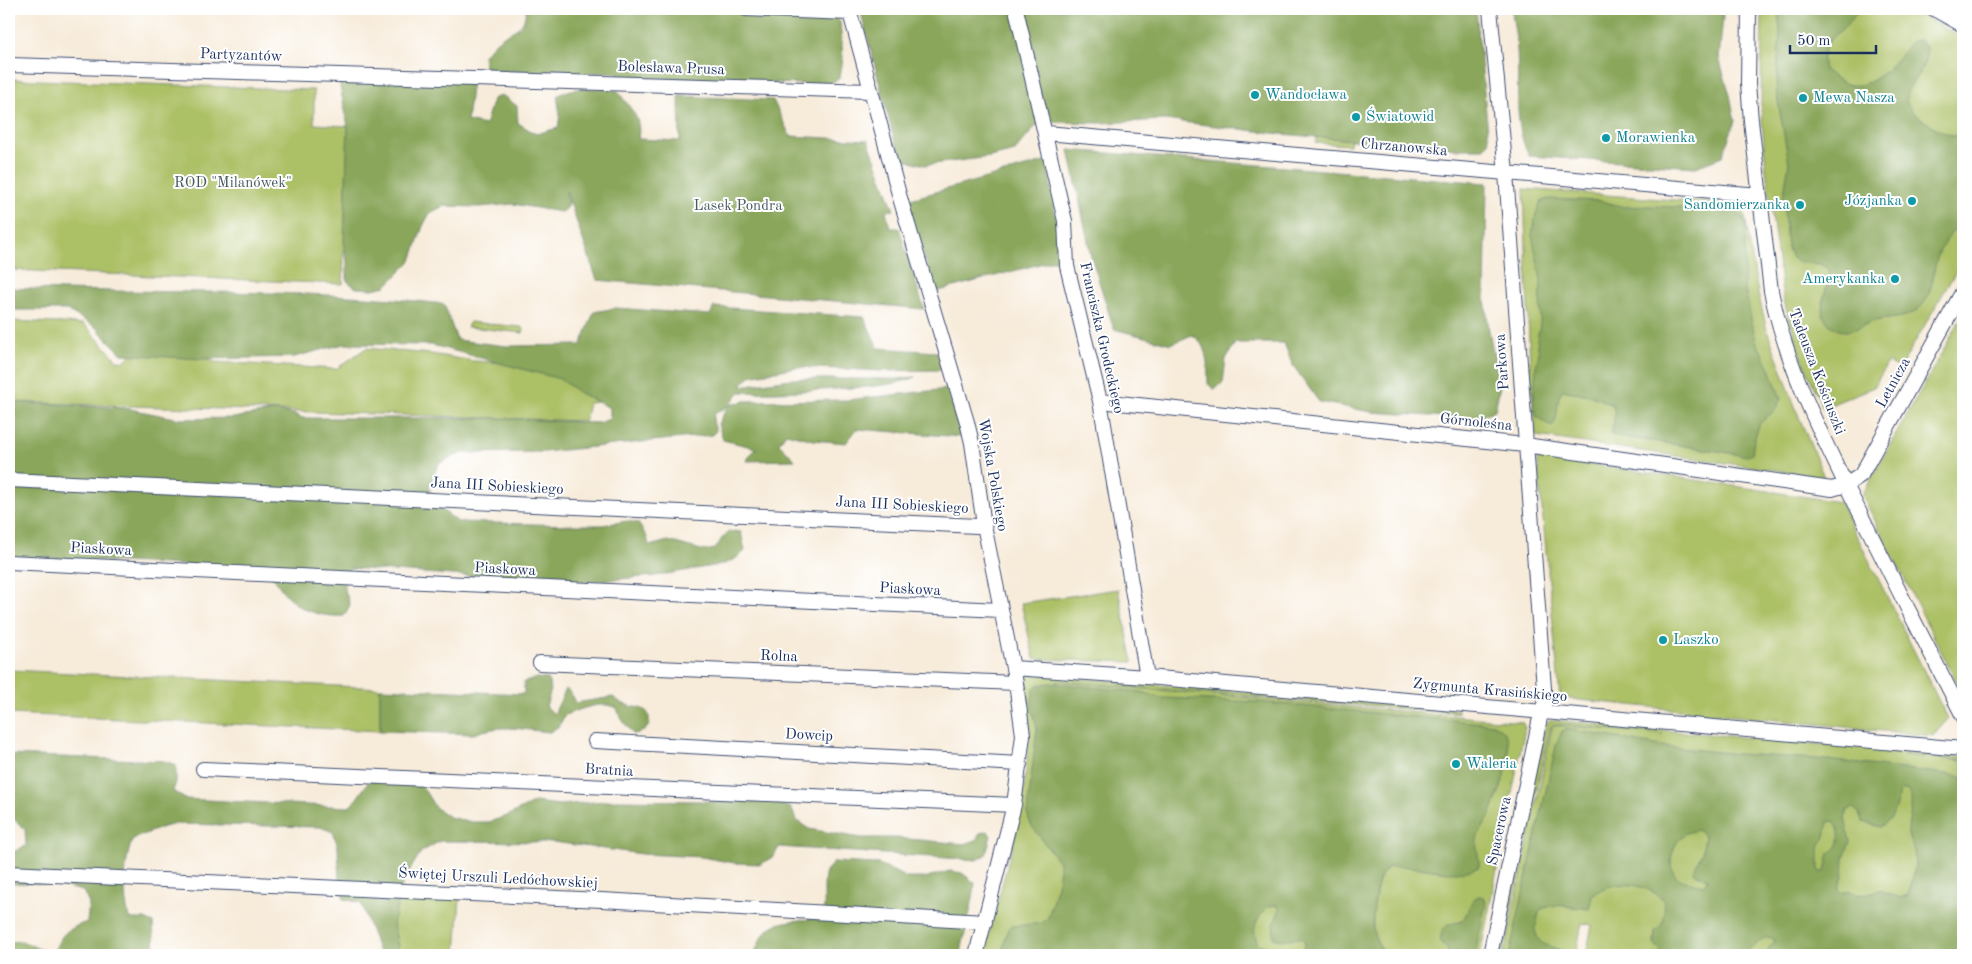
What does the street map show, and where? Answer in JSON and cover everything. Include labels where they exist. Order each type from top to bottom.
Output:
[{"type":"street","points":[[746,9],[849,11]]},
{"type":"street","name":"Franciszka Grodeckiego","points":[[1016,9],[1065,221],[1067,266],[1100,401],[1147,677]]},
{"type":"street","name":"Parkowa","points":[[1490,9],[1506,173],[1544,693],[1544,706],[1541,712]]},
{"type":"street","name":"Tadeusza Kościuszki","points":[[1749,9],[1748,83],[1770,291],[1776,317],[1813,415],[1846,485],[1963,716]]},
{"type":"street","points":[[1934,9],[1963,25]]},
{"type":"street","name":"Wojska Polskiego","points":[[849,11],[870,91],[967,422],[1000,610],[1016,684],[1023,735],[1014,805],[976,955]]},
{"type":"street","name":"Partyzantów","points":[[9,65],[472,80]]},
{"type":"street","name":"Bolesława Prusa","points":[[472,80],[870,91]]},
{"type":"street","name":"Chrzanowska","points":[[1046,133],[1759,195]]},
{"type":"street","name":"Letnicza","points":[[1846,485],[1861,474],[1963,291]]},
{"type":"street","name":"Górnoleśna","points":[[1100,401],[1525,445],[1832,489],[1846,485]]},
{"type":"street","name":"Jana III Sobieskiego","points":[[9,480],[967,525],[984,524]]},
{"type":"street","name":"Piaskowa","points":[[9,562],[1000,610]]},
{"type":"street","name":"Rolna","points":[[540,663],[1016,684]]},
{"type":"street","name":"Zygmunta Krasińskiego","points":[[1013,668],[1147,677],[1963,749]]},
{"type":"street","name":"Spacerowa","points":[[1490,955],[1541,712]]},
{"type":"street","name":"Dowcip","points":[[595,741],[1020,764]]},
{"type":"street","name":"Bratnia","points":[[203,769],[1014,805]]},
{"type":"street","name":"Świętej Urszuli Ledóchowskiej","points":[[9,873],[592,900],[985,922]]},
{"type":"green space","points":[[526,9],[828,9],[840,22],[843,59],[840,78],[827,85],[623,77],[612,72],[561,75],[541,72],[496,71],[485,68],[483,56],[498,40],[521,25]]},
{"type":"green space","points":[[860,9],[1476,9],[1489,143],[1482,149],[1458,149],[1281,134],[1165,120],[1100,123],[1055,122],[1036,126],[1015,151],[990,157],[925,165],[903,159],[894,139]]},
{"type":"green space","points":[[1512,9],[1722,9],[1719,58],[1730,95],[1735,121],[1722,157],[1696,167],[1529,156],[1523,142],[1518,114],[1516,36]]},
{"type":"green space","points":[[1762,9],[1911,9],[1963,38],[1963,259],[1900,368],[1888,362],[1874,387],[1823,408],[1801,357],[1783,298],[1766,170],[1761,108]]},
{"type":"green space","points":[[1778,9],[1859,9],[1854,17],[1828,43],[1824,50],[1823,59],[1824,70],[1851,85],[1860,85],[1877,77],[1901,55],[1912,41],[1919,40],[1926,46],[1925,59],[1907,96],[1908,104],[1915,114],[1939,130],[1951,135],[1963,136],[1963,221],[1940,250],[1927,299],[1919,308],[1908,315],[1875,321],[1852,330],[1841,331],[1829,324],[1823,314],[1822,308],[1828,281],[1828,269],[1820,264],[1797,262],[1792,258],[1787,246],[1783,198],[1789,163],[1776,90],[1780,31]]},
{"type":"green space","name":"Lasek Pondra","points":[[338,76],[472,80],[467,121],[485,125],[493,99],[502,95],[517,106],[518,123],[536,134],[558,128],[560,114],[557,96],[571,90],[595,88],[618,91],[637,118],[638,139],[680,141],[679,96],[773,100],[790,136],[868,140],[894,210],[886,211],[890,228],[899,228],[924,309],[597,280],[566,191],[568,207],[561,212],[513,204],[480,207],[444,206],[430,213],[423,226],[411,261],[386,286],[373,289],[356,288],[347,281],[344,241],[348,126]]},
{"type":"green space","name":"ROD \"Milanówek\"","points":[[9,79],[314,90],[314,124],[348,126],[343,284],[9,270]]},
{"type":"green space","points":[[1321,94],[1351,135],[1350,145],[1316,143]]},
{"type":"green space","points":[[1069,150],[1487,183],[1485,299],[1500,386],[1495,410],[1476,419],[1371,412],[1319,402],[1292,364],[1284,343],[1235,343],[1226,359],[1223,383],[1214,389],[1208,384],[1204,350],[1192,335],[1171,344],[1114,329],[1091,256]]},
{"type":"green space","points":[[1047,161],[1062,258],[935,292],[907,200]]},
{"type":"green space","points":[[1524,189],[1743,205],[1758,293],[1767,330],[1799,417],[1824,477],[1536,436],[1530,372]]},
{"type":"green space","points":[[1550,199],[1601,201],[1625,207],[1724,209],[1737,212],[1746,222],[1744,285],[1756,341],[1769,366],[1781,399],[1775,410],[1760,423],[1754,439],[1752,454],[1747,456],[1611,435],[1615,414],[1613,405],[1589,395],[1562,390],[1558,400],[1555,422],[1552,427],[1537,417],[1533,405],[1536,366],[1539,354],[1537,339],[1540,325],[1541,280],[1532,235],[1536,214],[1541,201]]},
{"type":"green space","points":[[9,288],[281,293],[335,295],[444,304],[457,340],[507,346],[581,345],[594,312],[616,308],[710,315],[714,307],[864,317],[878,348],[937,352],[942,370],[882,371],[797,367],[750,376],[740,386],[791,379],[897,379],[916,377],[897,383],[867,387],[787,392],[739,392],[730,405],[745,401],[847,400],[947,389],[962,437],[857,429],[846,443],[814,440],[786,433],[779,443],[795,460],[746,461],[756,448],[723,440],[718,424],[728,406],[714,414],[713,421],[716,431],[712,435],[544,452],[462,453],[439,463],[429,486],[437,506],[458,522],[602,525],[627,521],[638,523],[647,537],[649,546],[668,541],[705,551],[715,549],[725,535],[735,531],[741,532],[745,551],[735,559],[724,564],[655,576],[572,583],[349,568],[344,587],[350,605],[344,616],[323,615],[309,611],[291,600],[280,588],[265,565],[243,568],[9,556],[9,402],[125,408],[180,419],[233,418],[274,411],[295,414],[302,418],[496,418],[598,423],[610,419],[610,408],[580,393],[560,379],[432,345],[344,344],[294,357],[201,359],[122,354],[94,326],[67,310],[9,310]]},
{"type":"green space","points":[[1963,315],[1963,695],[1862,495]]},
{"type":"green space","points":[[9,321],[84,324],[117,360],[123,362],[139,348],[191,349],[214,362],[336,369],[366,348],[431,354],[474,361],[581,367],[626,399],[589,403],[585,421],[9,402]]},
{"type":"green space","points":[[470,322],[521,327],[524,329],[523,333],[467,327]]},
{"type":"green space","points":[[1537,456],[1840,502],[1948,719],[1933,736],[1560,698]]},
{"type":"green space","points":[[1118,589],[1133,662],[1034,659],[1021,603]]},
{"type":"green space","points":[[9,670],[380,688],[380,731],[9,714]]},
{"type":"green space","points":[[1027,674],[1458,710],[1458,713],[1056,681],[1522,722],[1525,728],[1480,955],[983,955],[1018,826],[1004,865],[1023,797],[1030,729],[1021,678]]},
{"type":"green space","points":[[536,678],[548,679],[551,690],[546,706],[554,714],[566,689],[571,693],[575,703],[613,697],[623,704],[645,710],[649,717],[648,726],[643,731],[633,734],[620,717],[617,708],[598,705],[565,715],[559,726],[550,732],[503,728],[474,734],[380,731],[380,688],[524,694],[524,682]]},
{"type":"green space","points":[[1050,683],[1142,692],[1162,698],[1258,702],[1493,724],[1501,729],[1508,742],[1507,764],[1492,811],[1477,841],[1479,867],[1469,871],[1447,872],[1412,867],[1389,867],[1379,881],[1374,913],[1374,934],[1382,955],[1300,955],[1305,943],[1303,939],[1274,938],[1273,931],[1279,911],[1278,905],[1268,906],[1256,924],[1255,932],[1258,944],[1284,951],[1285,955],[1001,955],[1008,929],[1012,926],[1042,923],[1048,918],[1059,878],[1059,862],[1031,825],[1027,813],[1037,729],[1032,709],[1034,688],[1037,685]]},
{"type":"green space","points":[[1550,720],[1963,757],[1963,760],[1903,755],[1963,761],[1963,955],[1586,955],[1592,925],[1582,923],[1576,955],[1504,955],[1552,727],[1555,725],[1663,734],[1554,724],[1551,726],[1533,804],[1502,955],[1495,955],[1546,724]]},
{"type":"green space","points":[[1567,729],[1661,746],[1738,754],[1818,759],[1955,775],[1963,778],[1963,955],[1766,955],[1770,946],[1775,941],[1770,937],[1764,938],[1742,955],[1664,955],[1654,943],[1655,931],[1662,924],[1664,917],[1663,899],[1655,893],[1637,886],[1618,885],[1609,886],[1592,895],[1589,909],[1556,905],[1541,909],[1536,924],[1538,939],[1567,955],[1509,955],[1556,746],[1562,731]],"holes":[[[1901,790],[1909,790],[1911,796],[1908,833],[1915,863],[1908,895],[1900,898],[1880,890],[1859,895],[1849,890],[1841,893],[1838,889],[1843,877],[1844,857],[1850,842],[1845,818],[1847,810],[1853,808],[1858,812],[1863,822],[1880,827],[1891,819]],[[1834,821],[1836,823],[1839,842],[1836,848],[1829,853],[1825,872],[1821,872],[1819,869],[1819,849],[1824,840],[1828,822]],[[1697,830],[1705,836],[1702,852],[1693,872],[1708,879],[1704,885],[1685,881],[1677,877],[1672,870],[1672,853],[1681,837]]]},
{"type":"green space","points":[[9,755],[164,761],[176,765],[176,782],[173,791],[185,799],[349,807],[373,777],[420,783],[435,807],[449,817],[472,822],[489,822],[507,816],[535,802],[560,805],[617,800],[772,802],[791,808],[797,821],[809,829],[861,838],[897,838],[965,844],[976,840],[980,833],[987,831],[991,835],[986,855],[977,860],[779,847],[774,856],[761,864],[734,863],[702,857],[642,854],[553,842],[440,841],[421,852],[403,881],[393,924],[400,955],[380,955],[361,903],[344,899],[339,880],[338,847],[333,832],[320,827],[176,824],[133,839],[126,867],[125,890],[127,911],[130,919],[145,919],[153,923],[155,955],[52,955],[58,942],[68,930],[87,922],[89,904],[83,891],[46,884],[9,884],[9,854],[26,846],[25,829],[9,815]]},
{"type":"green space","points":[[834,862],[879,864],[907,878],[924,878],[950,871],[962,873],[975,883],[961,955],[754,955],[765,932],[775,925],[790,921],[814,919],[823,915],[826,871]]},
{"type":"green space","points":[[399,895],[460,897],[456,955],[400,955],[393,924]]},
{"type":"green space","points":[[1479,896],[1483,897],[1486,902],[1475,955],[1449,955],[1447,949],[1441,943],[1443,930],[1448,925],[1461,922],[1473,900]]},
{"type":"green space","points":[[22,941],[52,955],[9,955],[9,942]]},
{"type":"place","name":"Wandocława","points":[[1255,95]]},
{"type":"place","name":"Mewa Nasza","points":[[1803,98]]},
{"type":"place","name":"Światowid","points":[[1356,117]]},
{"type":"place","name":"Morawienka","points":[[1606,138]]},
{"type":"place","name":"Józjanka","points":[[1912,201]]},
{"type":"place","name":"Sandomierzanka","points":[[1800,205]]},
{"type":"place","name":"Amerykanka","points":[[1895,279]]},
{"type":"place","name":"Laszko","points":[[1663,640]]},
{"type":"place","name":"Waleria","points":[[1456,764]]}]
